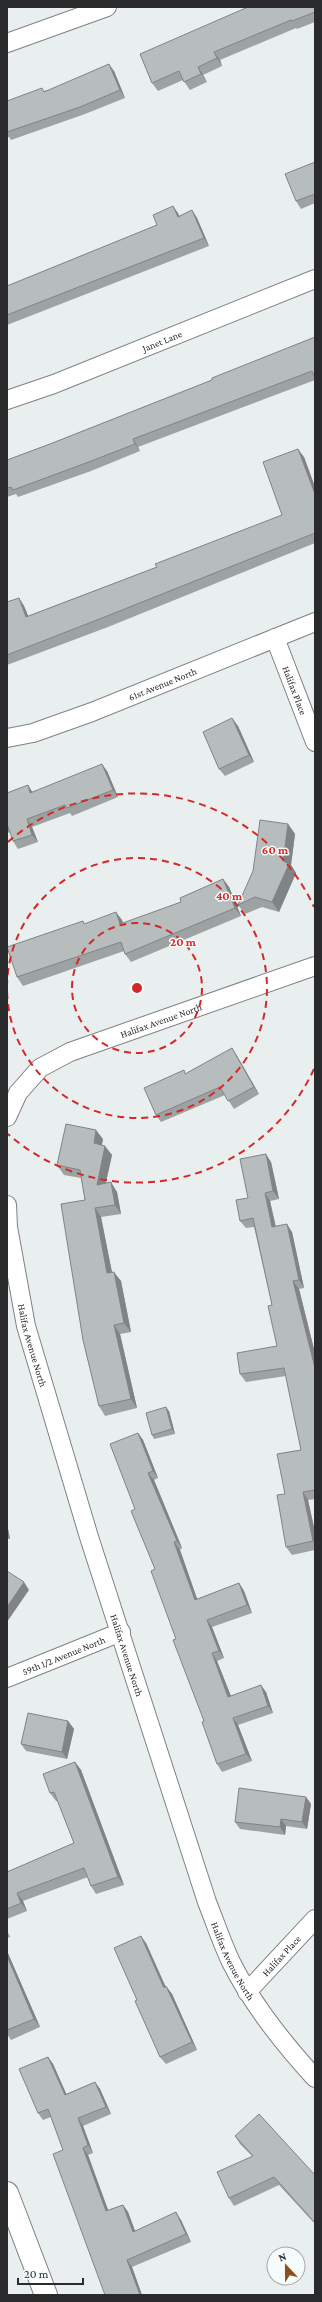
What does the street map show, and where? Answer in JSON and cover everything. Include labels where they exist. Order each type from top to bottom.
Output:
[{"type":"street","points":[[7,43],[107,7]]},
{"type":"street","name":"Janet Lane","points":[[7,400],[54,384],[315,279]]},
{"type":"street","name":"61st Avenue North","points":[[7,738],[33,732],[92,712],[315,622]]},
{"type":"street","name":"Halifax Place","points":[[275,638],[315,742]]},
{"type":"street","name":"Halifax Avenue North","points":[[7,1117],[12,1091],[40,1068],[70,1052],[315,966]]},
{"type":"street","name":"Halifax Avenue North","points":[[7,1205],[8,1227],[26,1326],[89,1536],[207,1902],[231,1961],[247,1992],[263,2015],[315,2078]]},
{"type":"street","name":"59th 1/2 Avenue North","points":[[7,1678],[121,1632]]},
{"type":"street","name":"Halifax Place","points":[[247,1992],[315,1919]]},
{"type":"street","points":[[7,2193],[46,2295]]},
{"type":"building","points":[[248,7],[315,7],[315,12],[292,21],[291,20],[214,52],[217,58],[198,67],[201,74],[184,82],[179,71],[152,83],[140,54]]},
{"type":"building","points":[[109,64],[120,90],[80,107],[7,132],[7,101],[42,88],[44,92]]},
{"type":"building","points":[[315,162],[315,194],[296,201],[285,174]]},
{"type":"building","points":[[173,206],[178,217],[192,210],[204,238],[7,315],[7,286],[157,225],[153,215]]},
{"type":"building","points":[[315,337],[315,377],[312,371],[133,439],[135,444],[86,463],[13,490],[11,487],[7,488],[7,460],[212,380],[212,378]]},
{"type":"building","points":[[298,449],[315,494],[315,533],[7,655],[7,602],[19,598],[26,617],[157,567],[155,564],[282,515],[263,462]]},
{"type":"building","points":[[232,718],[249,755],[219,769],[203,732]]},
{"type":"building","points":[[102,764],[113,790],[67,808],[65,805],[27,819],[32,835],[13,841],[7,824],[7,793],[28,785],[30,793]]},
{"type":"building","points":[[260,820],[288,824],[283,861],[289,864],[272,902],[255,897],[238,905],[253,871]]},
{"type":"building","points":[[223,879],[235,908],[125,954],[121,942],[17,977],[7,947],[83,921],[84,924],[116,912],[120,924],[181,902],[180,898]]},
{"type":"building","points":[[232,1048],[254,1087],[228,1101],[220,1087],[156,1115],[144,1088],[184,1070],[185,1074]]},
{"type":"building","points":[[66,1124],[96,1130],[94,1143],[105,1146],[97,1185],[111,1182],[115,1205],[95,1208],[107,1273],[114,1272],[124,1323],[114,1325],[131,1399],[99,1406],[83,1340],[61,1204],[85,1200],[80,1170],[57,1165]]},
{"type":"building","points":[[266,1154],[273,1191],[265,1193],[272,1227],[287,1224],[299,1280],[293,1281],[315,1368],[315,1490],[303,1492],[313,1541],[286,1547],[277,1495],[285,1494],[277,1454],[301,1450],[284,1368],[240,1374],[237,1353],[277,1346],[268,1306],[272,1305],[253,1218],[240,1221],[236,1200],[248,1198],[240,1159]]},
{"type":"building","points":[[166,1407],[172,1429],[152,1435],[146,1413]]},
{"type":"building","points":[[138,1433],[153,1471],[148,1473],[177,1541],[174,1542],[195,1600],[239,1583],[247,1605],[207,1620],[219,1651],[212,1653],[228,1697],[261,1685],[268,1706],[233,1718],[246,1754],[217,1764],[202,1722],[204,1721],[173,1640],[176,1639],[151,1571],[155,1569],[131,1511],[135,1509],[110,1444]]},
{"type":"building","points":[[7,1571],[24,1582],[7,1607]]},
{"type":"building","points":[[28,1713],[68,1721],[62,1752],[21,1744]]},
{"type":"building","points":[[75,1762],[118,1877],[91,1886],[84,1868],[17,1893],[21,1903],[7,1909],[7,1872],[74,1843],[54,1792],[50,1793],[43,1774]]},
{"type":"building","points":[[239,1788],[306,1797],[302,1822],[281,1819],[280,1827],[235,1822]]},
{"type":"building","points":[[141,1936],[164,1988],[166,1986],[192,2042],[160,2057],[135,2001],[137,2000],[114,1948]]},
{"type":"building","points":[[7,1956],[34,2019],[7,2030]]},
{"type":"building","points":[[48,2057],[65,2095],[95,2082],[106,2107],[78,2118],[88,2145],[83,2148],[106,2211],[123,2205],[133,2232],[176,2212],[186,2234],[127,2260],[140,2295],[105,2295],[53,2154],[63,2150],[48,2109],[38,2113],[19,2069]]},
{"type":"building","points":[[259,2114],[315,2175],[315,2223],[274,2177],[229,2198],[217,2172],[253,2156],[235,2136]]}]
